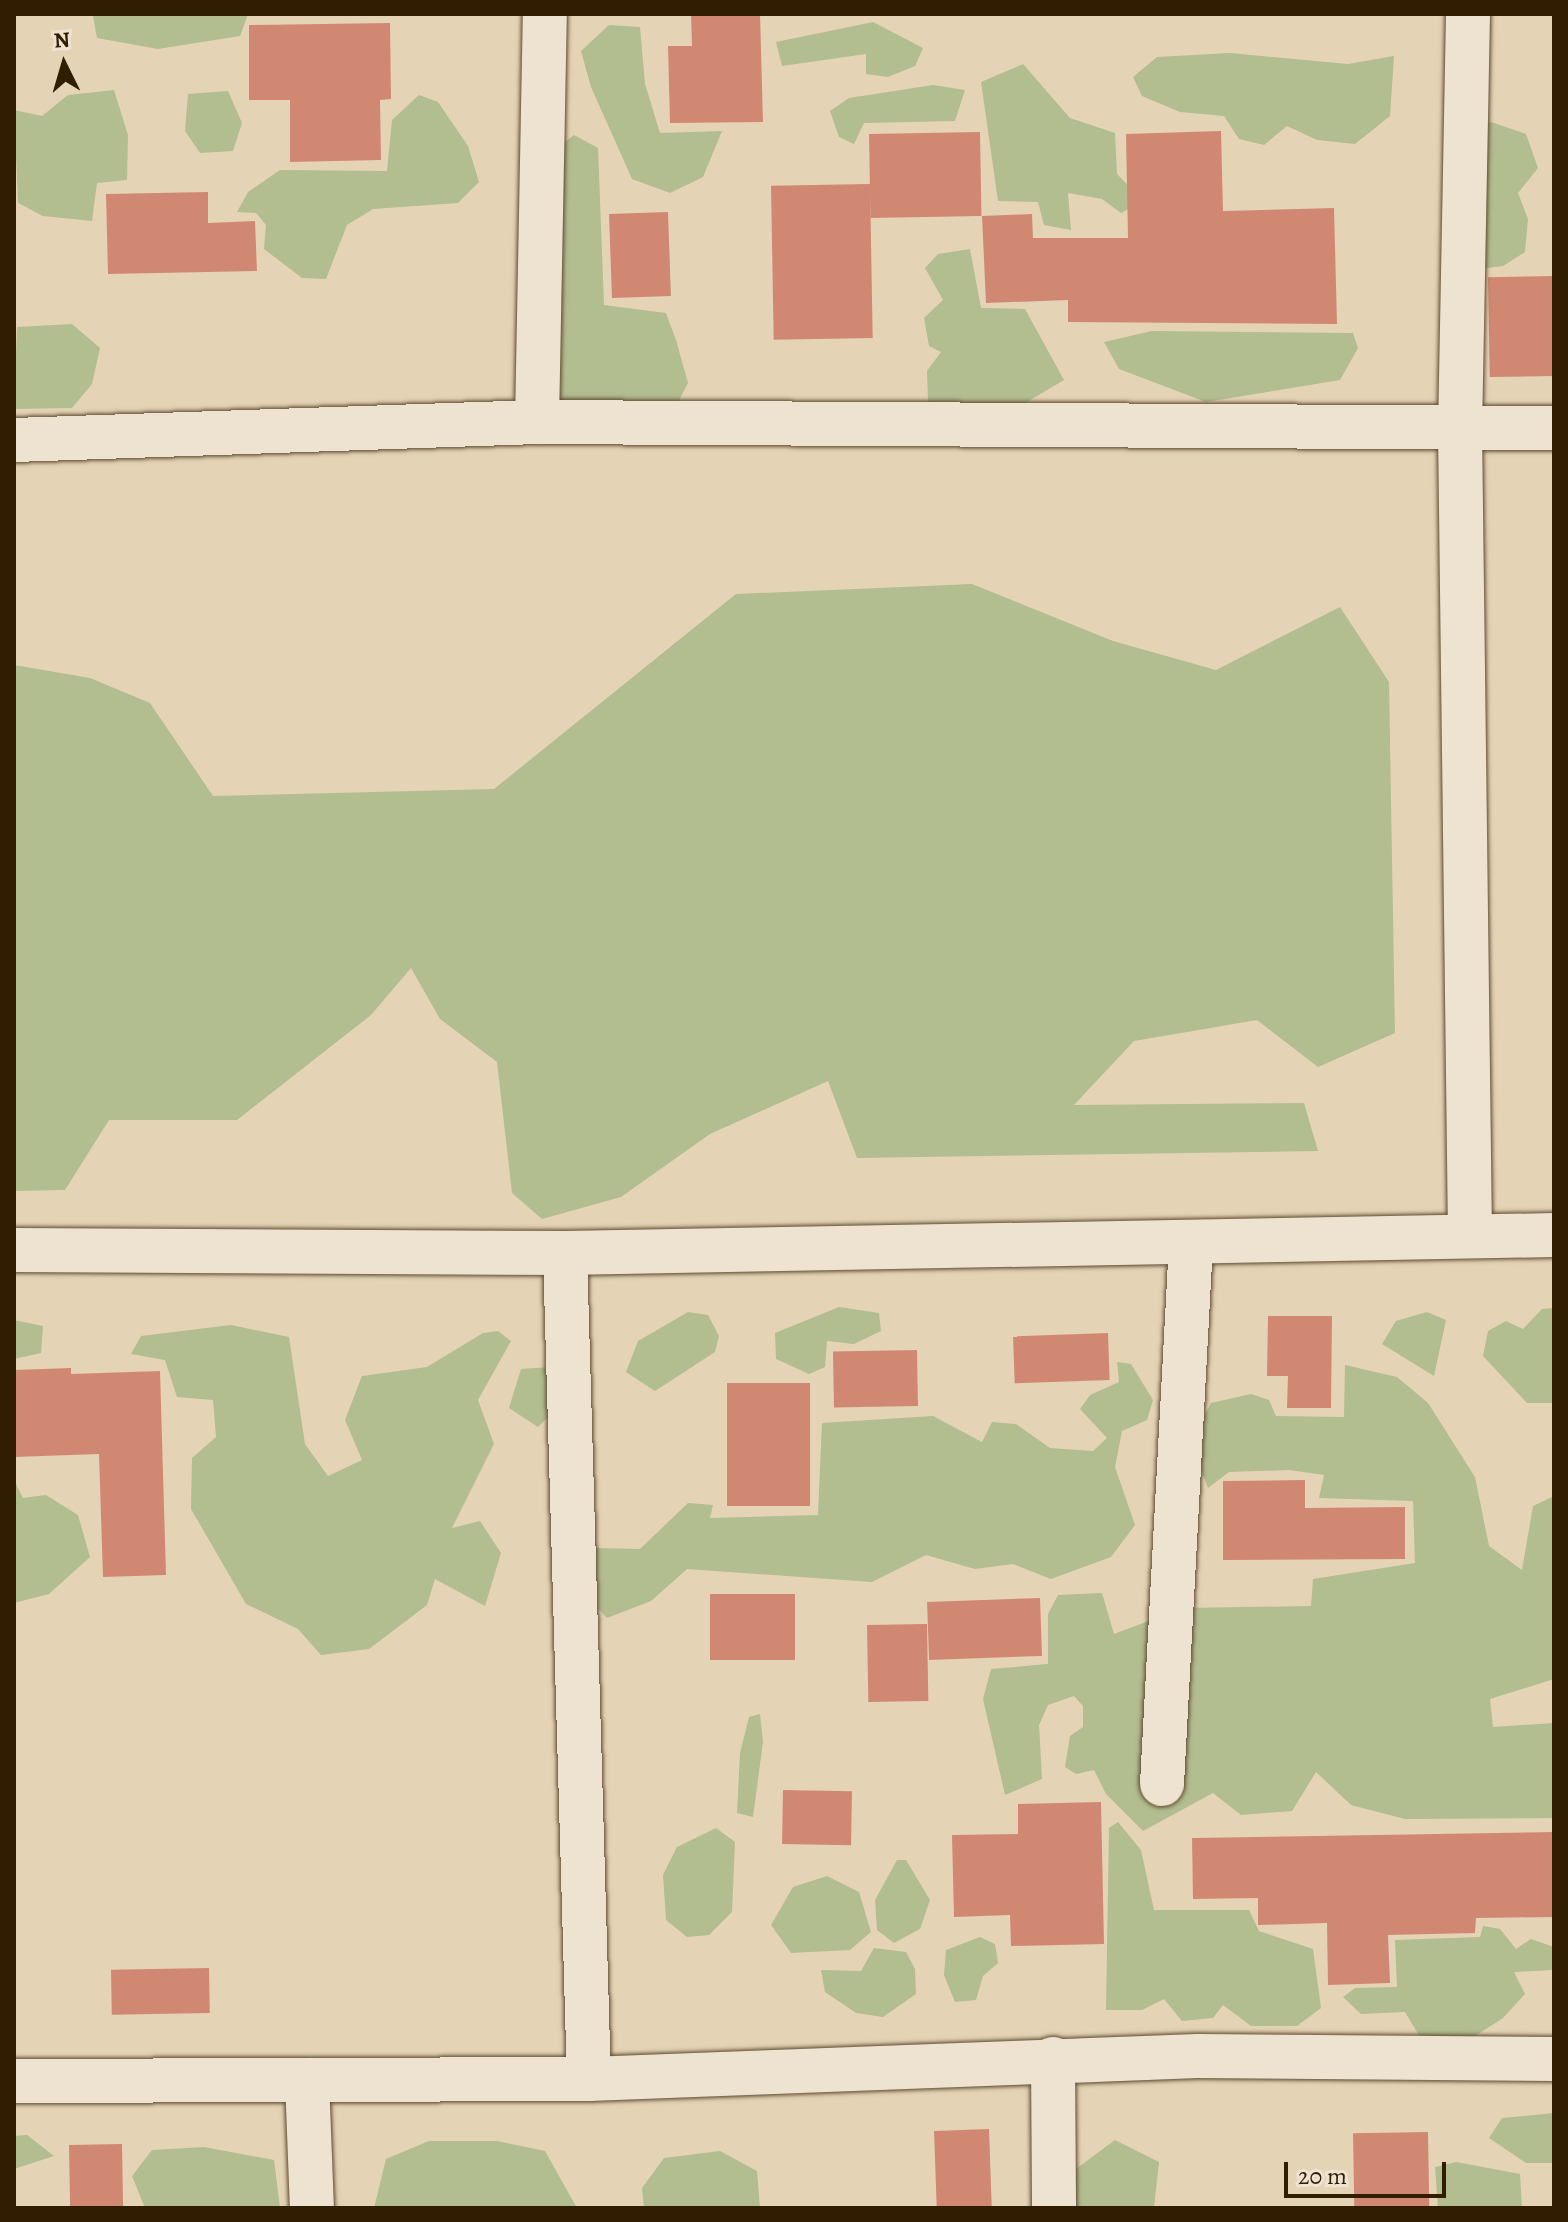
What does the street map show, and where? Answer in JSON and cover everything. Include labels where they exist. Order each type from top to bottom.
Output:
[{"type":"street","points":[[537,422],[545,14]]},
{"type":"street","points":[[1468,14],[1460,429],[1470,1233]]},
{"type":"street","points":[[14,440],[537,422],[1554,428]]},
{"type":"street","points":[[14,1250],[565,1253],[1191,1243],[1470,1233],[1554,1235]]},
{"type":"street","points":[[1162,1784],[1191,1243]]},
{"type":"street","points":[[565,1253],[589,2079]]},
{"type":"street","points":[[1053,2059],[1054,2208]]},
{"type":"street","points":[[14,2081],[589,2079],[1053,2059],[1554,2059]]},
{"type":"street","points":[[307,2080],[312,2208]]},
{"type":"green space","points":[[248,14],[240,36],[158,49],[97,38],[93,16]]},
{"type":"green space","points":[[873,22],[923,48],[915,66],[888,77],[866,74],[866,54],[782,66],[776,42]]},
{"type":"green space","points":[[609,25],[640,27],[645,84],[660,133],[722,131],[703,177],[670,193],[632,179],[591,87],[581,51]]},
{"type":"green space","points":[[1230,53],[1348,64],[1394,56],[1390,116],[1355,144],[1317,140],[1287,126],[1264,145],[1239,139],[1224,116],[1180,112],[1142,96],[1133,77],[1157,57]]},
{"type":"green space","points":[[1023,64],[1070,118],[1115,133],[1117,174],[1143,201],[1121,213],[1102,199],[1068,193],[1071,230],[1044,225],[1038,202],[998,201],[981,82]]},
{"type":"green space","points":[[933,85],[965,90],[955,121],[864,123],[854,144],[839,137],[830,111],[849,98]]},
{"type":"green space","points":[[114,90],[128,135],[127,180],[97,183],[92,221],[43,216],[18,203],[14,110],[42,116],[68,95]]},
{"type":"green space","points":[[228,91],[242,123],[233,151],[200,153],[185,131],[188,94]]},
{"type":"green space","points":[[419,95],[438,102],[468,146],[479,182],[458,203],[373,209],[347,225],[326,279],[302,278],[264,249],[266,225],[256,213],[237,212],[248,192],[280,170],[387,171],[392,120]]},
{"type":"green space","points":[[1491,122],[1526,134],[1538,168],[1518,193],[1528,219],[1525,252],[1503,266],[1471,270],[1470,130]]},
{"type":"green space","points":[[574,135],[598,148],[604,305],[666,313],[676,340],[688,383],[672,414],[546,411],[517,321],[526,172]]},
{"type":"green space","points":[[970,249],[981,308],[1025,309],[1064,380],[1015,409],[941,410],[928,401],[927,371],[941,352],[929,346],[924,318],[943,300],[925,268],[938,254]]},
{"type":"green space","points":[[72,324],[100,348],[92,384],[72,408],[14,409],[17,327]]},
{"type":"green space","points":[[1152,331],[1353,333],[1358,348],[1340,380],[1206,402],[1119,369],[1104,342]]},
{"type":"green space","points":[[972,584],[1113,641],[1216,670],[1340,607],[1389,682],[1395,1033],[1318,1067],[1257,1020],[1134,1041],[1074,1105],[1304,1103],[1318,1151],[857,1158],[828,1081],[710,1134],[621,1197],[542,1219],[512,1193],[497,1062],[440,1019],[411,968],[371,1015],[237,1120],[109,1120],[65,1190],[14,1191],[14,665],[90,678],[150,703],[213,796],[494,789],[736,594]]},
{"type":"green space","points":[[839,1307],[879,1313],[881,1331],[854,1344],[827,1341],[825,1367],[809,1374],[776,1359],[775,1333]]},
{"type":"green space","points":[[1554,1308],[1554,1403],[1527,1403],[1483,1356],[1488,1331],[1506,1321],[1523,1329],[1542,1309]]},
{"type":"green space","points":[[688,1312],[708,1315],[719,1336],[715,1352],[655,1391],[626,1372],[638,1341]]},
{"type":"green space","points":[[1427,1312],[1446,1320],[1434,1376],[1382,1344],[1396,1321]]},
{"type":"green space","points":[[14,1320],[43,1326],[41,1353],[14,1359]]},
{"type":"green space","points":[[231,1325],[289,1337],[305,1444],[328,1476],[362,1460],[345,1420],[362,1376],[427,1367],[483,1333],[498,1331],[511,1341],[478,1400],[494,1444],[452,1528],[480,1521],[501,1553],[485,1606],[435,1579],[427,1605],[369,1649],[321,1655],[298,1629],[246,1604],[191,1509],[192,1458],[216,1437],[213,1400],[177,1397],[165,1360],[131,1354],[141,1336]]},
{"type":"green space","points":[[1117,1362],[1131,1364],[1153,1400],[1147,1420],[1122,1431],[1115,1467],[1135,1525],[1111,1557],[1051,1579],[1013,1564],[975,1569],[926,1555],[872,1582],[687,1569],[651,1601],[607,1618],[578,1589],[594,1548],[640,1549],[688,1503],[713,1505],[710,1518],[818,1515],[822,1423],[933,1416],[982,1442],[992,1422],[1016,1424],[1050,1448],[1093,1451],[1107,1438],[1080,1409],[1090,1395],[1119,1382]]},
{"type":"green space","points":[[1345,1365],[1397,1377],[1428,1403],[1475,1477],[1489,1546],[1522,1570],[1533,1506],[1554,1496],[1554,1679],[1490,1699],[1493,1727],[1554,1723],[1554,1818],[1405,1819],[1351,1805],[1316,1772],[1292,1811],[1241,1815],[1213,1793],[1143,1831],[1106,1794],[1094,1770],[1076,1774],[1065,1767],[1070,1736],[1083,1727],[1083,1706],[1074,1696],[1048,1705],[1039,1725],[1042,1779],[1005,1795],[983,1699],[991,1669],[1048,1664],[1048,1614],[1058,1595],[1102,1593],[1114,1634],[1183,1608],[1311,1606],[1313,1579],[1415,1563],[1413,1501],[1319,1498],[1324,1475],[1289,1470],[1229,1472],[1208,1488],[1201,1470],[1199,1426],[1211,1403],[1251,1394],[1269,1400],[1276,1416],[1344,1417]]},
{"type":"green space","points":[[563,1366],[554,1411],[538,1427],[509,1408],[521,1369]]},
{"type":"green space","points":[[14,1480],[23,1498],[46,1495],[78,1515],[90,1557],[49,1594],[14,1603]]},
{"type":"green space","points":[[760,1714],[763,1742],[753,1817],[737,1813],[740,1753],[749,1717]]},
{"type":"green space","points":[[1118,1822],[1141,1850],[1154,1910],[1249,1910],[1259,1931],[1313,1949],[1321,2008],[1297,2026],[1251,2026],[1223,2005],[1213,2018],[1182,2021],[1164,1999],[1142,2010],[1106,2010],[1109,1828]]},
{"type":"green space","points":[[716,1828],[735,1842],[732,1912],[709,1935],[687,1937],[666,1920],[663,1875],[677,1847]]},
{"type":"green space","points":[[897,1860],[906,1860],[930,1900],[920,1929],[894,1943],[877,1930],[875,1900]]},
{"type":"green space","points":[[827,1876],[859,1892],[871,1932],[850,1950],[791,1953],[771,1925],[793,1887]]},
{"type":"green space","points":[[1483,1926],[1500,1929],[1516,1949],[1531,1939],[1554,1947],[1554,1970],[1514,1972],[1525,1994],[1503,2018],[1452,2051],[1420,2037],[1405,2012],[1361,2014],[1343,1997],[1355,1988],[1397,1987],[1395,1940],[1480,1937]]},
{"type":"green space","points":[[980,1937],[995,1944],[998,1963],[983,1976],[976,2000],[955,2002],[944,1975],[946,1950]]},
{"type":"green space","points":[[874,1948],[906,1952],[915,1969],[916,1994],[883,2017],[856,2013],[825,1992],[821,1970],[861,1971]]},
{"type":"green space","points":[[1554,2113],[1554,2163],[1526,2163],[1489,2138],[1502,2118]]},
{"type":"green space","points":[[27,2135],[54,2156],[14,2169],[14,2136]]},
{"type":"green space","points":[[1115,2140],[1159,2162],[1154,2208],[1058,2208],[1065,2177]]},
{"type":"green space","points":[[429,2141],[497,2141],[545,2151],[577,2208],[374,2208],[386,2159]]},
{"type":"green space","points":[[204,2147],[274,2160],[280,2208],[145,2208],[132,2176],[152,2150]]},
{"type":"green space","points":[[720,2151],[757,2171],[760,2208],[644,2208],[642,2188],[664,2158]]},
{"type":"green space","points":[[1456,2162],[1520,2174],[1522,2208],[1438,2208],[1435,2167]]},
{"type":"building","points":[[691,14],[760,14],[763,122],[670,123],[668,46],[692,46]]},
{"type":"building","points":[[390,23],[391,99],[380,100],[381,160],[290,162],[290,100],[249,100],[249,25]]},
{"type":"building","points":[[1221,131],[1223,211],[1334,208],[1337,324],[1068,322],[1068,300],[986,303],[982,216],[1032,214],[1033,238],[1128,238],[1126,134]]},
{"type":"building","points":[[980,132],[981,216],[870,218],[869,134]]},
{"type":"building","points":[[870,184],[873,338],[774,340],[771,186]]},
{"type":"building","points":[[208,192],[208,223],[255,221],[257,271],[108,274],[106,194]]},
{"type":"building","points":[[668,212],[671,296],[612,298],[609,214]]},
{"type":"building","points":[[1553,276],[1554,376],[1490,377],[1488,277]]},
{"type":"building","points":[[1268,1316],[1332,1316],[1331,1408],[1287,1408],[1288,1376],[1267,1376]]},
{"type":"building","points":[[1108,1333],[1110,1380],[1015,1383],[1013,1336]]},
{"type":"building","points":[[917,1350],[918,1406],[834,1407],[833,1351]]},
{"type":"building","points":[[71,1368],[71,1374],[160,1371],[166,1575],[103,1577],[99,1454],[14,1457],[14,1370]]},
{"type":"building","points":[[727,1383],[810,1383],[810,1506],[727,1506]]},
{"type":"building","points":[[1305,1480],[1305,1508],[1405,1507],[1405,1559],[1223,1560],[1223,1481]]},
{"type":"building","points":[[710,1594],[795,1594],[795,1660],[710,1660]]},
{"type":"building","points":[[1040,1598],[1042,1656],[929,1660],[927,1602]]},
{"type":"building","points":[[927,1624],[928,1701],[868,1702],[867,1625]]},
{"type":"building","points":[[783,1790],[852,1791],[851,1845],[782,1844]]},
{"type":"building","points":[[1101,1802],[1104,1944],[1011,1946],[1010,1915],[954,1917],[952,1835],[1018,1834],[1018,1804]]},
{"type":"building","points":[[1554,1832],[1554,1917],[1476,1918],[1475,1933],[1388,1935],[1390,1983],[1328,1985],[1327,1923],[1258,1925],[1258,1898],[1193,1899],[1192,1838]]},
{"type":"building","points":[[209,1968],[210,2013],[112,2015],[111,1970]]},
{"type":"building","points":[[989,2129],[992,2208],[937,2208],[934,2131]]},
{"type":"building","points":[[1428,2132],[1429,2206],[1354,2207],[1353,2133]]},
{"type":"building","points":[[122,2144],[123,2208],[70,2208],[69,2145]]}]
